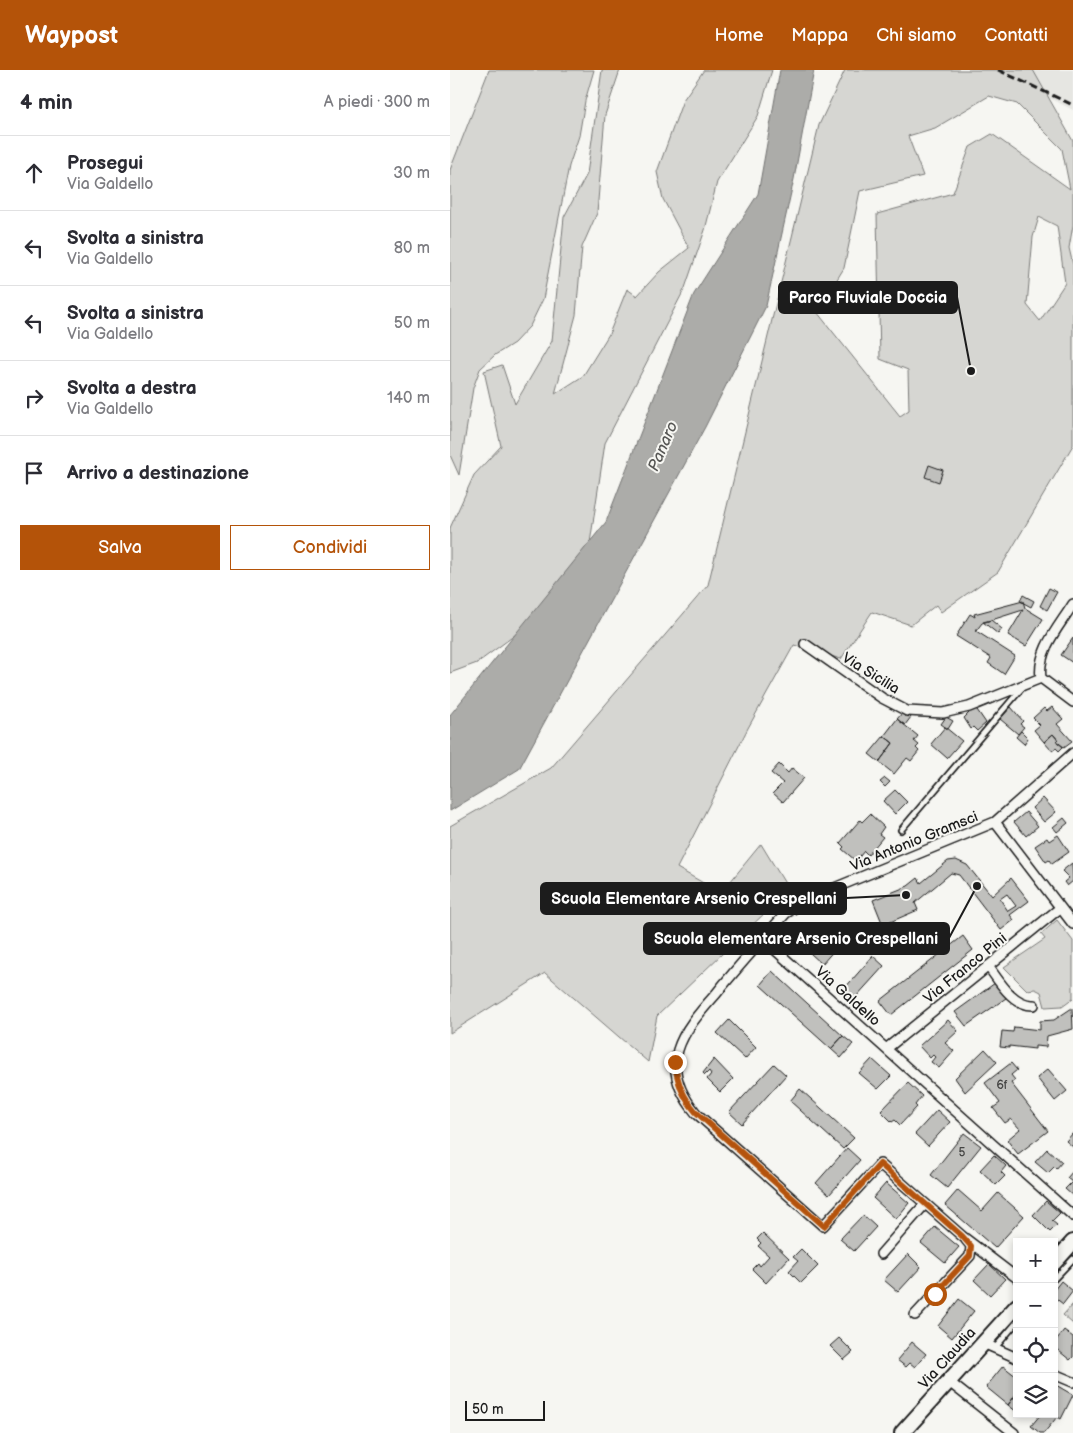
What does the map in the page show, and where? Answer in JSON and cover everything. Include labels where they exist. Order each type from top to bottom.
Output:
[{"type":"main road","points":[[1058,1259],[1073,1242]]},
{"type":"main road","name":"Via Claudia","points":[[902,1433],[948,1381],[989,1346],[1013,1312]]},
{"type":"street","points":[[1073,604],[1042,653],[1039,665],[1041,678],[1073,702]]},
{"type":"street","name":"Via Sicilia","points":[[805,644],[882,698],[907,710],[943,713],[969,707],[1041,678]]},
{"type":"street","points":[[995,822],[1073,753]]},
{"type":"street","name":"Via Antonio Gramsci","points":[[763,938],[786,913],[815,896],[995,822],[1073,924]]},
{"type":"street","name":"Via Franco Pini","points":[[886,1049],[1060,908]]},
{"type":"street","points":[[763,938],[693,1019],[679,1041],[675,1062],[677,1082],[685,1099],[696,1112],[824,1226],[880,1164],[962,1236],[1013,1275]]},
{"type":"street","name":"Via Galdello","points":[[763,938],[1073,1216]]},
{"type":"street","points":[[988,966],[1012,996],[1021,1002],[1034,1005]]},
{"type":"street","points":[[881,1254],[926,1204]]},
{"type":"street","points":[[915,1316],[970,1256],[971,1246],[962,1236]]},
{"type":"street","points":[[989,1346],[1013,1356]]},
{"type":"street","points":[[1058,1376],[1073,1382]]},
{"type":"street","points":[[948,1381],[1014,1433]]},
{"type":"lane","points":[[901,830],[1026,683]]},
{"type":"lane","points":[[1058,1275],[1073,1259]]},
{"type":"lane","points":[[989,1346],[1013,1325]]},
{"type":"shaded area","points":[[489,70],[594,70],[585,101],[579,136],[569,166],[543,299],[530,326],[514,343],[495,355],[480,369],[473,388],[459,475],[450,455],[450,170]]},
{"type":"shaded area","points":[[602,70],[620,70],[605,115],[597,213],[582,247],[576,315],[555,394],[583,376],[609,334],[627,289],[637,296],[659,272],[689,248],[663,199],[657,172],[683,100],[704,70],[772,70],[758,116],[717,182],[705,230],[685,288],[605,443],[590,543],[534,621],[477,663],[450,673],[450,528],[474,475],[501,446],[484,371],[502,365],[515,404],[552,341],[564,217],[587,174]]},
{"type":"shaded area","points":[[845,70],[1033,70],[1073,141],[1073,225],[1069,248],[1073,265],[1073,445],[998,572],[941,612],[936,605],[911,625],[872,612],[841,659],[794,645],[748,728],[677,868],[721,893],[761,844],[789,890],[657,1016],[648,1062],[545,973],[450,1033],[450,826],[551,768],[708,585],[819,125]],"holes":[[[989,96],[1017,104],[1062,149],[1070,189],[992,134],[970,147],[953,193],[877,214],[880,359],[908,370],[909,410],[900,416],[817,312],[844,268],[860,191],[923,176],[908,136],[935,128]],[[1039,217],[1057,226],[1065,283],[1040,321],[1027,305],[1033,237]]]},
{"type":"shaded area","points":[[1008,70],[1073,70],[1073,110],[1007,77]]},
{"type":"shaded area","points":[[1057,920],[1073,941],[1073,998],[1062,1006],[1045,1007],[1041,992],[1035,989],[1027,990],[1004,967],[1045,939],[1041,934]]},
{"type":"shaded area","points":[[1073,1304],[1073,1324],[1063,1315]]},
{"type":"water","name":"Panaro","points":[[780,70],[814,70],[794,179],[766,306],[705,427],[519,769],[450,811],[450,715],[606,522],[694,294],[758,194]]},
{"type":"building","points":[[929,465],[943,470],[939,482],[925,477]]},
{"type":"building","points":[[1049,588],[1057,592],[1047,610],[1040,606]]},
{"type":"building","points":[[1023,595],[1034,601],[1031,607],[1020,601]]},
{"type":"building","points":[[1023,601],[1025,608],[1043,619],[1026,646],[1008,635],[1023,610],[982,623],[976,631],[1015,656],[1004,674],[988,663],[991,658],[956,636],[970,614],[975,617],[974,614]]},
{"type":"building","points":[[991,620],[1002,629],[998,634],[983,622]]},
{"type":"building","points":[[1073,638],[1073,663],[1061,655]]},
{"type":"building","points":[[975,707],[986,723],[977,731],[973,727],[971,729],[964,718]]},
{"type":"building","points":[[1011,707],[1023,721],[1020,724],[1024,727],[1018,734],[1000,719]]},
{"type":"building","points":[[1052,707],[1063,719],[1057,724],[1072,741],[1064,747],[1056,741],[1058,740],[1053,734],[1044,742],[1034,730],[1040,725],[1033,718],[1044,708],[1047,711]]},
{"type":"building","points":[[904,711],[911,717],[905,725],[897,719]]},
{"type":"building","points":[[946,717],[953,721],[948,729],[941,724]]},
{"type":"building","points":[[897,719],[918,736],[914,741],[919,745],[916,748],[919,751],[911,761],[907,758],[894,774],[879,762],[893,743],[884,736]]},
{"type":"building","points":[[945,727],[962,741],[947,758],[931,744]]},
{"type":"building","points":[[1021,731],[1028,738],[1024,744],[1016,737]]},
{"type":"building","points":[[1053,734],[1058,740],[1056,741],[1063,747],[1059,751],[1056,748],[1052,751],[1044,742]]},
{"type":"building","points":[[884,736],[893,743],[879,762],[869,754]]},
{"type":"building","points":[[779,764],[788,773],[792,768],[804,778],[783,802],[773,793],[783,783],[771,773]]},
{"type":"building","points":[[885,778],[890,782],[885,787],[880,782]]},
{"type":"building","points":[[895,790],[907,802],[895,814],[883,801]]},
{"type":"building","points":[[1043,798],[1056,812],[1044,822],[1032,808]]},
{"type":"building","points":[[1026,812],[1038,826],[1026,836],[1014,822]]},
{"type":"building","points":[[870,814],[884,827],[879,834],[883,837],[868,855],[864,851],[856,861],[842,849],[844,847],[840,843],[860,820],[862,822]]},
{"type":"building","points":[[1064,818],[1068,823],[1057,832],[1053,827]]},
{"type":"building","points":[[1058,835],[1069,852],[1052,864],[1049,860],[1046,862],[1035,846],[1047,838],[1049,841]]},
{"type":"building","points":[[956,860],[967,865],[992,896],[1011,878],[1029,901],[1010,915],[1014,920],[1001,930],[959,875],[951,873],[915,903],[918,910],[883,925],[873,900],[908,886],[918,878],[921,883],[948,861]],"holes":[[[1007,894],[1016,906],[1008,911],[1000,899]]]},
{"type":"building","points":[[1072,863],[1073,881],[1067,886],[1064,882],[1069,878],[1062,871]]},
{"type":"building","points":[[831,930],[843,940],[822,964],[810,953]]},
{"type":"building","points":[[963,936],[973,950],[891,1015],[880,1001]]},
{"type":"building","points":[[873,956],[884,966],[855,998],[844,989]]},
{"type":"building","points":[[772,971],[843,1036],[831,1049],[760,985]]},
{"type":"building","points":[[995,983],[1006,998],[966,1026],[955,1012]]},
{"type":"building","points":[[1072,1008],[1073,1029],[1047,1036],[1046,1047],[1035,1046],[1035,1049],[1009,1046],[1009,1048],[1000,1047],[1002,1031],[1013,1032],[1014,1027],[1040,1030],[1040,1021],[1054,1020]]},
{"type":"building","points":[[729,1020],[756,1047],[745,1059],[717,1033]]},
{"type":"building","points":[[948,1020],[958,1031],[945,1043],[954,1051],[939,1068],[931,1062],[935,1057],[933,1055],[930,1058],[919,1046]]},
{"type":"building","points":[[843,1036],[853,1044],[841,1058],[831,1049]]},
{"type":"building","points":[[985,1049],[997,1062],[965,1092],[955,1078]]},
{"type":"building","points":[[714,1059],[733,1079],[720,1092],[707,1079],[711,1074],[709,1071],[705,1075],[703,1073]]},
{"type":"building","points":[[872,1059],[891,1076],[878,1089],[859,1073]]},
{"type":"building","points":[[1011,1063],[1017,1070],[1011,1075],[1015,1080],[1011,1083],[1048,1131],[1018,1154],[1007,1140],[1020,1129],[1011,1119],[1005,1123],[993,1108],[1000,1103],[985,1083]]},
{"type":"building","points":[[774,1064],[786,1075],[742,1124],[729,1112]]},
{"type":"building","points":[[1048,1069],[1067,1091],[1055,1101],[1037,1078]]},
{"type":"building","points":[[908,1083],[922,1096],[915,1105],[917,1107],[900,1125],[895,1120],[892,1122],[881,1111]]},
{"type":"building","points":[[800,1089],[854,1138],[843,1149],[790,1101]]},
{"type":"building","points":[[937,1110],[950,1122],[928,1146],[915,1134]]},
{"type":"building","points":[[964,1133],[981,1146],[947,1188],[931,1175]]},
{"type":"building","points":[[1073,1133],[1073,1147],[1066,1141]]},
{"type":"building","points":[[847,1148],[860,1160],[829,1195],[816,1183]]},
{"type":"building","points":[[1047,1149],[1062,1162],[1056,1169],[1054,1167],[1048,1173],[1035,1162]]},
{"type":"building","points":[[994,1155],[1006,1166],[1001,1172],[1005,1176],[996,1185],[980,1170]]},
{"type":"building","points":[[1073,1171],[1073,1196],[1065,1189],[1072,1182],[1067,1178]]},
{"type":"building","points":[[886,1183],[909,1203],[896,1219],[873,1198]]},
{"type":"building","points":[[958,1190],[982,1211],[998,1193],[1024,1216],[995,1248],[945,1205]]},
{"type":"building","points":[[1046,1201],[1060,1213],[1052,1221],[1057,1225],[1050,1232],[1033,1215]]},
{"type":"building","points":[[863,1215],[876,1227],[854,1251],[840,1239]]},
{"type":"building","points":[[935,1227],[959,1247],[945,1263],[921,1243]]},
{"type":"building","points":[[763,1233],[789,1258],[766,1283],[752,1269],[758,1263],[760,1266],[769,1256],[758,1246],[761,1243],[757,1239]]},
{"type":"building","points":[[801,1249],[818,1266],[801,1283],[789,1271],[798,1261],[793,1257]]},
{"type":"building","points":[[908,1254],[921,1267],[898,1292],[884,1280]]},
{"type":"building","points":[[989,1264],[1005,1279],[990,1295],[974,1280]]},
{"type":"building","points":[[1061,1281],[1073,1291],[1063,1304],[1058,1300],[1058,1285]]},
{"type":"building","points":[[959,1299],[974,1311],[952,1338],[938,1326]]},
{"type":"building","points":[[1064,1330],[1073,1337],[1073,1357],[1070,1360],[1058,1350],[1058,1338]]},
{"type":"building","points":[[839,1338],[853,1352],[844,1360],[830,1346]]},
{"type":"building","points":[[912,1342],[926,1354],[915,1367],[910,1363],[906,1367],[897,1360]]},
{"type":"building","points":[[1003,1366],[1013,1374],[1013,1398],[1008,1405],[986,1387]]},
{"type":"building","points":[[1058,1386],[1073,1395],[1061,1419],[1058,1417]]},
{"type":"building","points":[[1013,1398],[1013,1409],[1008,1405]]},
{"type":"building","points":[[1038,1418],[1056,1418],[1044,1433],[1040,1433],[1031,1426]]},
{"type":"railway","points":[[998,70],[1073,105]]},
{"type":"place","name":"Parco Fluviale Doccia","points":[[971,371]]},
{"type":"place","name":"Scuola elementare Arsenio Crespellani","points":[[977,886]]},
{"type":"place","name":"Scuola Elementare Arsenio Crespellani","points":[[906,895]]},
{"type":"route","points":[[675,1062],[677,1082],[685,1099],[696,1112],[824,1226],[880,1164],[962,1236],[971,1246],[970,1256],[935,1294]]}]
